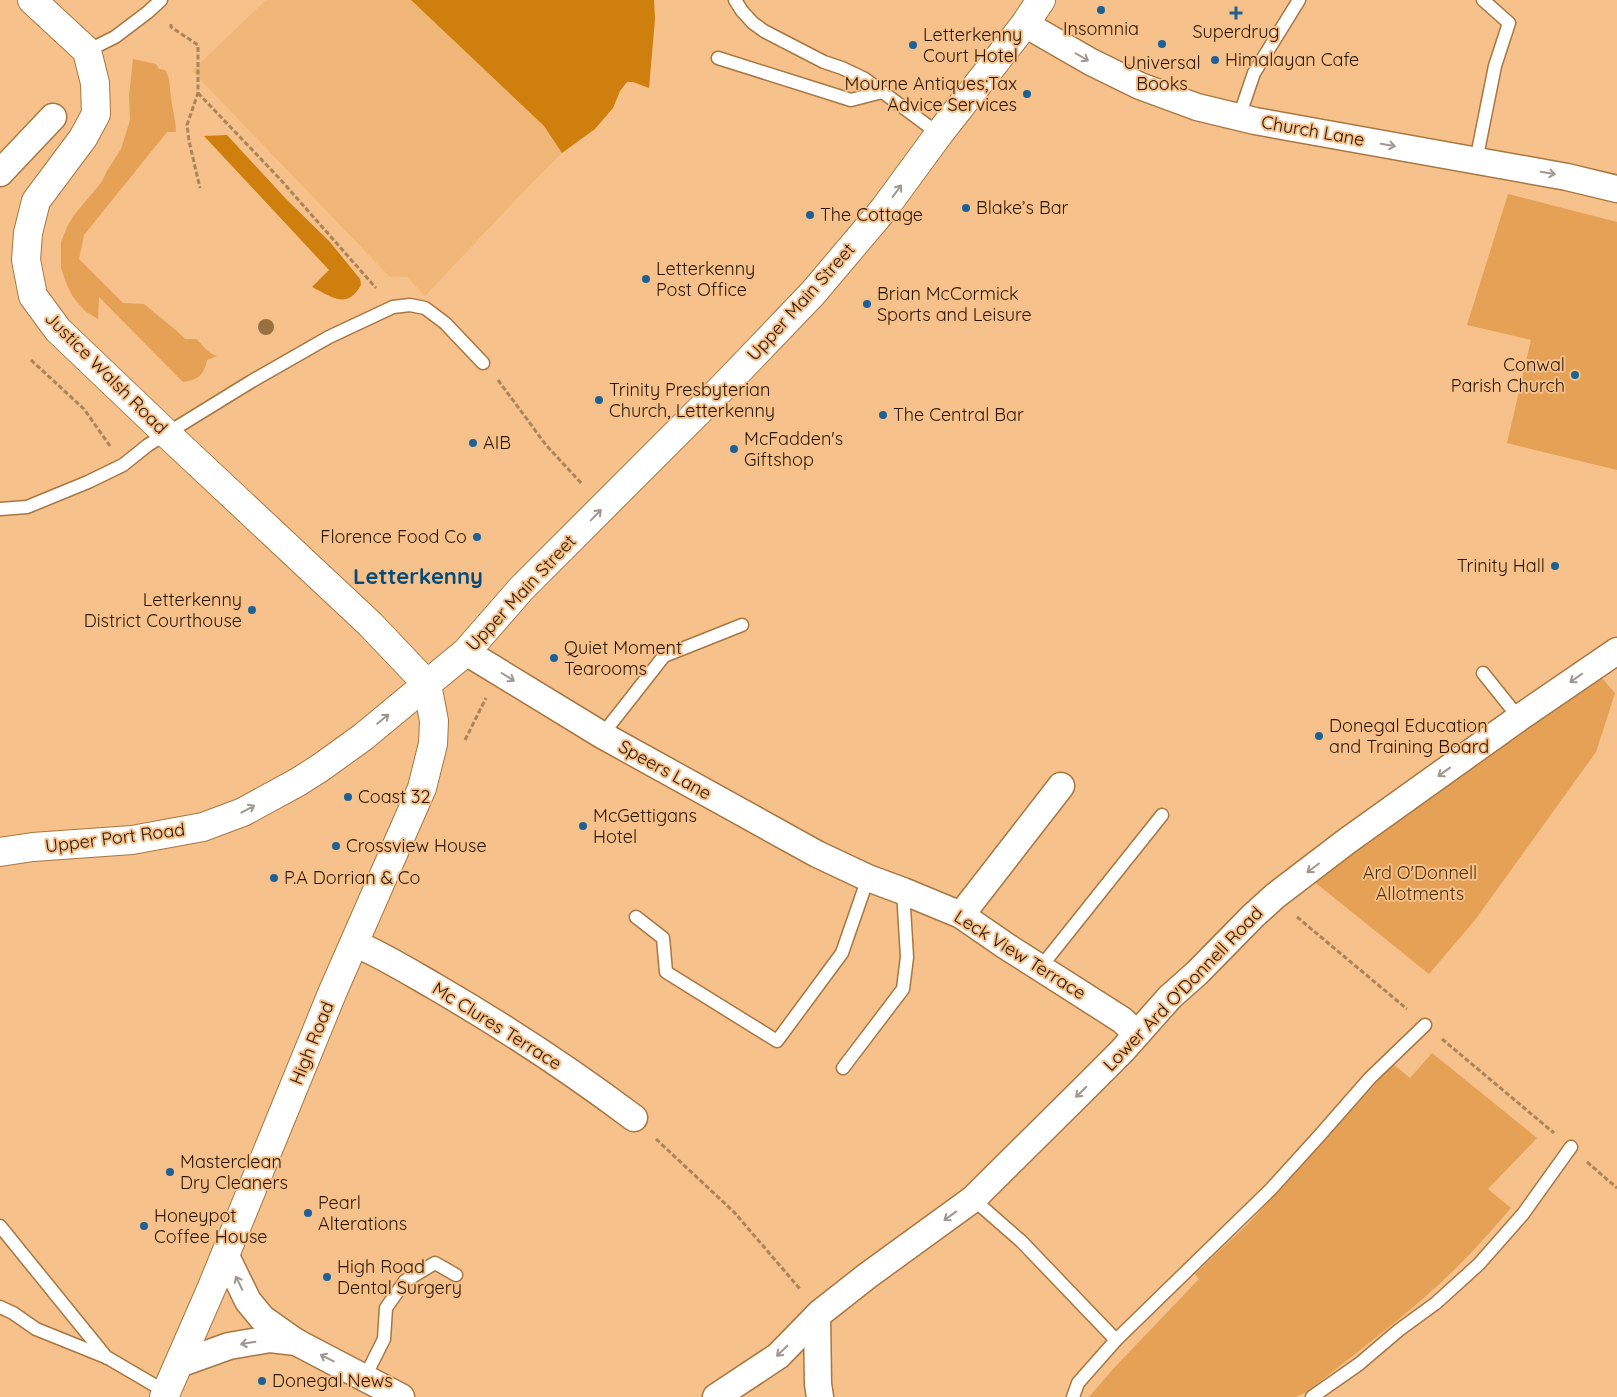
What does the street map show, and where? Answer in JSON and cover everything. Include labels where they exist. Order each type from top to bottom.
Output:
[{"type":"street","points":[[32,0],[86,51]]},
{"type":"street","name":"Upper Main Street","points":[[427,684],[466,652],[521,589],[722,388],[813,293],[884,209],[939,134],[1025,24],[1041,0]]},
{"type":"street","name":"Church Lane","points":[[1025,24],[1091,62],[1140,86],[1197,107],[1239,117],[1568,177],[1617,189]]},
{"type":"street","name":"Justice Walsh Road","points":[[86,51],[95,83],[96,114],[83,138],[36,201],[28,233],[26,260],[33,296],[58,330],[370,624],[427,684]]},
{"type":"street","points":[[0,173],[53,118]]},
{"type":"street","name":"Lower Ard O'Donnell Road","points":[[716,1397],[778,1356],[818,1314],[973,1199],[1089,1084],[1170,997],[1252,916],[1275,896],[1519,718],[1617,651]]},
{"type":"street","name":"Speers Lane","points":[[466,652],[602,735],[817,854],[868,878]]},
{"type":"street","name":"Upper Port Road","points":[[0,852],[132,840],[203,827],[243,812],[320,768],[363,737],[427,684]]},
{"type":"street","name":"High Road","points":[[165,1394],[326,1008],[422,788],[433,744],[434,721],[427,684]]},
{"type":"street","points":[[961,915],[1061,786]]},
{"type":"street","name":"Leck View Terrace","points":[[868,878],[903,890],[961,915],[1122,1020],[1137,1034]]},
{"type":"street","name":"Mc Clures Terrace","points":[[354,943],[474,1009],[598,1091],[634,1118]]},
{"type":"street","points":[[225,1254],[248,1301],[262,1318],[296,1342],[401,1397]]},
{"type":"street","points":[[818,1314],[818,1384],[820,1397]]},
{"type":"street","points":[[179,1364],[229,1346],[270,1339],[296,1342]]},
{"type":"lane","points":[[86,51],[114,37],[161,0]]},
{"type":"lane","points":[[736,0],[742,11],[764,31],[824,62],[842,68],[865,80],[939,134]]},
{"type":"lane","points":[[1239,117],[1254,73],[1299,0]]},
{"type":"lane","points":[[1476,161],[1495,66],[1509,23],[1483,0]]},
{"type":"lane","points":[[718,58],[851,100],[882,92]]},
{"type":"lane","points":[[0,509],[27,507],[88,482],[123,465],[166,433],[298,354],[393,307],[410,305],[425,308],[445,323],[483,363]]},
{"type":"lane","points":[[602,735],[664,656],[742,625]]},
{"type":"lane","points":[[1483,673],[1519,718]]},
{"type":"lane","points":[[1040,968],[1162,815]]},
{"type":"lane","points":[[636,917],[663,938],[666,972],[777,1041],[842,953],[868,878]]},
{"type":"lane","points":[[843,1068],[903,989],[907,957],[903,890]]},
{"type":"lane","points":[[1073,1397],[1078,1383],[1116,1340],[1271,1189],[1370,1078],[1425,1025]]},
{"type":"lane","points":[[1312,1397],[1359,1364],[1399,1330],[1436,1303],[1478,1264],[1523,1214],[1571,1147]]},
{"type":"lane","points":[[973,1199],[1021,1241],[1116,1340]]},
{"type":"lane","points":[[0,1226],[108,1358]]},
{"type":"lane","points":[[364,1377],[384,1339],[386,1308],[405,1281],[435,1263],[456,1275]]},
{"type":"lane","points":[[0,1307],[36,1328],[108,1358],[165,1394]]},
{"type":"path","points":[[172,20],[171,27],[198,45],[198,94],[187,125],[200,188]]},
{"type":"path","points":[[198,94],[280,179],[393,307]]},
{"type":"path","points":[[31,360],[84,409],[123,465]]},
{"type":"path","points":[[483,363],[489,368],[546,445],[584,486]]},
{"type":"path","points":[[1275,896],[1300,920],[1571,1147],[1617,1188]]},
{"type":"path","points":[[634,1118],[734,1212],[818,1314]]},
{"type":"shaded area","points":[[266,0],[411,0],[544,126],[562,153],[425,296],[407,277],[390,277],[192,71]]},
{"type":"shaded area","points":[[411,0],[654,0],[655,19],[649,88],[633,82],[627,82],[620,91],[613,108],[595,129],[562,153],[544,126]]},
{"type":"shaded area","points":[[227,135],[286,199],[330,242],[360,279],[361,285],[356,293],[345,299],[339,299],[312,287],[329,270],[204,136]]},
{"type":"green space","points":[[133,59],[156,64],[159,69],[165,70],[167,73],[176,132],[167,132],[84,235],[79,259],[123,303],[144,304],[185,339],[196,339],[208,351],[217,356],[207,360],[200,376],[183,382],[99,297],[98,319],[85,311],[73,297],[61,268],[61,242],[67,227],[74,215],[101,183],[121,149],[130,120],[129,96]]},
{"type":"green space","points":[[1508,194],[1617,222],[1617,470],[1507,443],[1531,340],[1467,325]]},
{"type":"green space","name":"Ard O'Donnell Allotments","points":[[1600,676],[1615,693],[1596,752],[1475,920],[1429,974],[1312,880]]},
{"type":"green space","points":[[1432,1053],[1537,1138],[1488,1189],[1511,1208],[1462,1262],[1425,1297],[1386,1329],[1307,1392],[1296,1397],[1089,1397],[1199,1279],[1195,1274],[1250,1222],[1393,1064],[1410,1078]]},
{"type":"place","name":"Insomnia","points":[[1101,10]]},
{"type":"place","name":"Superdrug","points":[[1236,13]]},
{"type":"place","name":"Universal Books","points":[[1162,44]]},
{"type":"place","name":"Letterkenny Court Hotel","points":[[913,45]]},
{"type":"place","name":"Himalayan Cafe","points":[[1215,60]]},
{"type":"place","name":"Mourne Antiques;Tax Advice Services","points":[[1027,94]]},
{"type":"place","name":"Blake’s Bar","points":[[966,208]]},
{"type":"place","name":"The Cottage","points":[[810,215]]},
{"type":"place","name":"Letterkenny Post Office","points":[[646,279]]},
{"type":"place","name":"Brian McCormick Sports and Leisure","points":[[867,304]]},
{"type":"place","name":"Conwal Parish Church","points":[[1575,375]]},
{"type":"place","name":"Trinity Presbyterian Church, Letterkenny","points":[[599,400]]},
{"type":"place","name":"The Central Bar","points":[[883,415]]},
{"type":"place","name":"AIB","points":[[473,443]]},
{"type":"place","name":"McFadden's Giftshop","points":[[734,449]]},
{"type":"place","name":"Florence Food Co","points":[[477,537]]},
{"type":"place","name":"Trinity Hall","points":[[1555,566]]},
{"type":"place","name":"Letterkenny District Courthouse","points":[[252,610]]},
{"type":"place","name":"Quiet Moment Tearooms","points":[[554,658]]},
{"type":"place","name":"Donegal Education and Training Board","points":[[1319,736]]},
{"type":"place","name":"Coast 32","points":[[348,797]]},
{"type":"place","name":"McGettigans Hotel","points":[[583,826]]},
{"type":"place","name":"Crossview House","points":[[336,846]]},
{"type":"place","name":"P.A Dorrian & Co","points":[[274,878]]},
{"type":"place","name":"Masterclean Dry Cleaners","points":[[170,1172]]},
{"type":"place","name":"Pearl Alterations","points":[[308,1213]]},
{"type":"place","name":"Honeypot Coffee House","points":[[144,1226]]},
{"type":"place","name":"High Road Dental Surgery","points":[[327,1277]]},
{"type":"place","name":"Donegal News","points":[[262,1381]]},
{"type":"district","name":"Letterkenny","points":[[418,576]]}]
